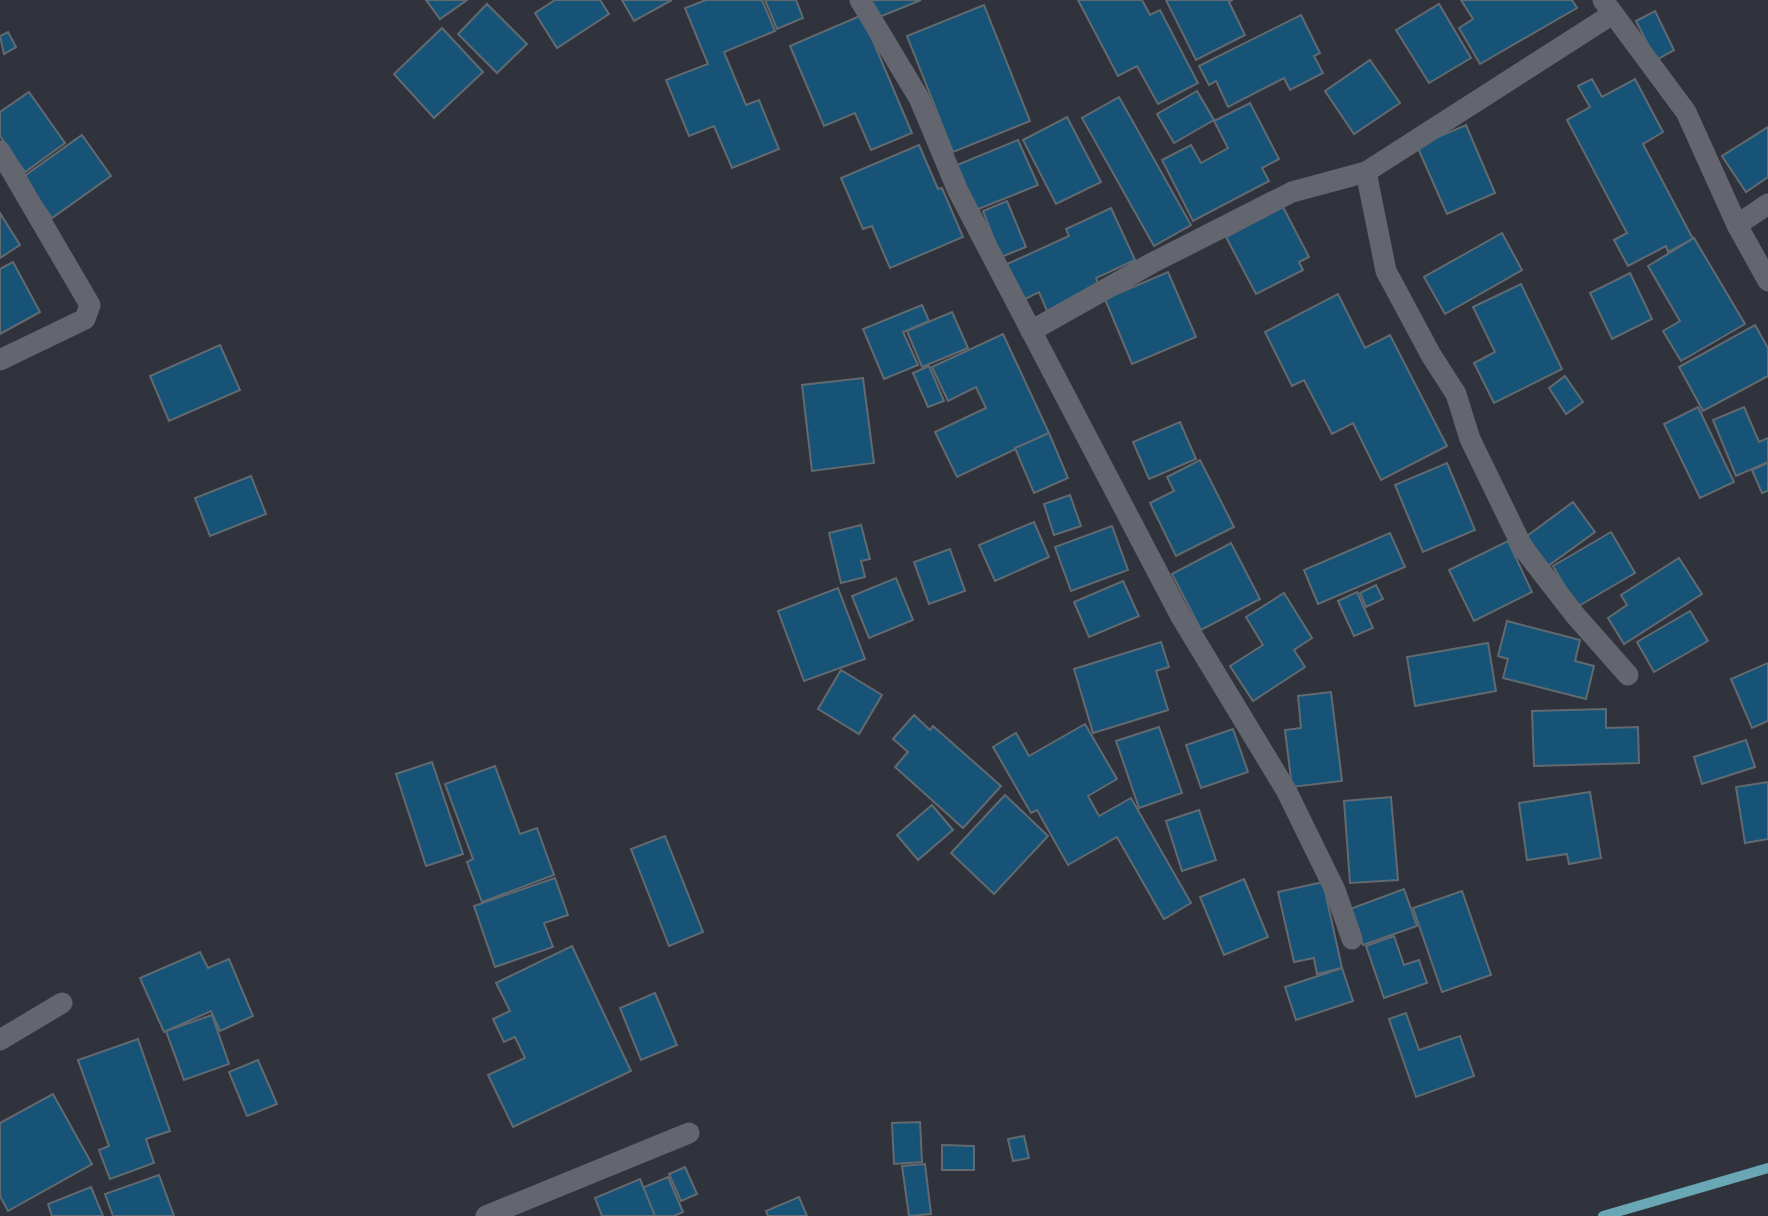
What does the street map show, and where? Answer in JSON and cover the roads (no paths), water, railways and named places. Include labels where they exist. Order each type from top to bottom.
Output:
[{"type":"street","points":[[860,0],[919,98],[958,191],[1180,615],[1286,790],[1335,890],[1352,939]]},
{"type":"street","points":[[1031,331],[1152,263],[1292,192],[1366,172],[1607,7],[1686,112],[1737,225],[1768,281]]},
{"type":"street","points":[[0,150],[90,304],[85,319],[0,360]]},
{"type":"street","points":[[1366,172],[1386,271],[1431,355],[1457,394],[1470,439],[1523,548],[1574,615],[1628,675]]},
{"type":"street","points":[[1737,225],[1768,204]]},
{"type":"street","points":[[0,1040],[62,1003]]},
{"type":"street","points":[[486,1216],[689,1133]]},
{"type":"waterway","points":[[1603,1216],[1768,1168]]}]
